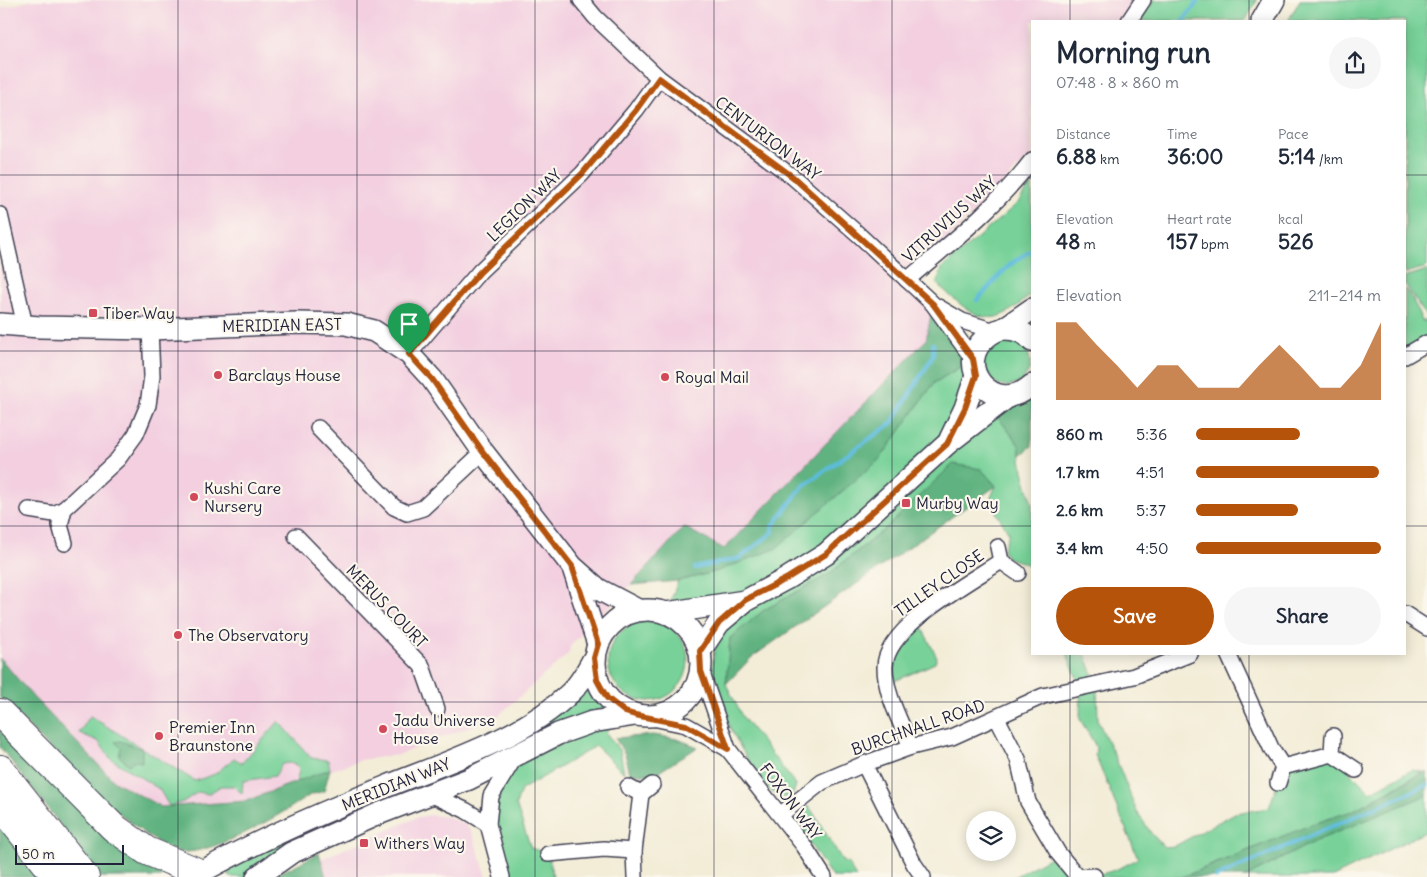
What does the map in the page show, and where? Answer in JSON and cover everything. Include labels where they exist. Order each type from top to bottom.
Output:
[{"type":"highway","points":[[0,713],[113,827],[147,851],[196,873]]},
{"type":"highway","points":[[0,769],[85,877]]},
{"type":"highway","points":[[0,805],[57,877]]},
{"type":"street","name":"CENTURION WAY","points":[[581,0],[595,17],[659,78],[793,177],[933,304],[962,321],[999,330]]},
{"type":"street","points":[[1130,20],[1143,0]]},
{"type":"street","points":[[1263,20],[1274,0]]},
{"type":"street","name":"LEGION WAY","points":[[409,354],[480,272],[582,174],[636,110],[659,78]]},
{"type":"street","name":"VITRUVIUS WAY","points":[[907,280],[1008,192],[1031,161]]},
{"type":"street","points":[[0,215],[25,326]]},
{"type":"street","name":"CENTURION WAY","points":[[933,304],[974,367]]},
{"type":"street","points":[[947,444],[965,408],[980,342],[1031,310]]},
{"type":"street","name":"MERIDIAN EAST","points":[[0,324],[150,328],[296,323],[346,324],[374,331],[409,354],[432,379],[483,452],[572,566],[598,589],[638,610]]},
{"type":"street","points":[[30,510],[54,514],[64,509],[118,459],[136,434],[148,405],[152,376],[150,328]]},
{"type":"street","points":[[999,330],[1017,330],[1031,340]]},
{"type":"street","points":[[1406,355],[1427,343]]},
{"type":"street","points":[[974,367],[984,387],[995,394],[1025,391]]},
{"type":"street","points":[[700,661],[697,641],[684,624],[666,613],[653,610],[638,610],[614,622],[604,632],[596,651],[597,680],[607,698],[620,709],[642,716],[663,714],[677,708],[688,698],[696,686],[700,661],[719,623],[745,600],[786,579],[826,554],[947,444],[1025,391]]},
{"type":"street","points":[[318,428],[394,507],[407,513],[423,508],[483,452]]},
{"type":"street","points":[[64,509],[60,525],[65,543]]},
{"type":"street","name":"MERUS COURT","points":[[296,536],[422,666],[437,709]]},
{"type":"street","name":"TILLEY CLOSE","points":[[910,747],[891,698],[885,667],[889,648],[902,630],[999,554],[1018,573]]},
{"type":"street","name":"MERIDIAN EAST","points":[[572,566],[596,651]]},
{"type":"street","points":[[666,613],[745,600]]},
{"type":"street","points":[[1406,615],[1427,628]]},
{"type":"street","name":"MERIDIAN WAY","points":[[196,873],[301,823],[461,758],[496,741],[533,720],[571,692],[596,651]]},
{"type":"street","name":"BURCHNALL ROAD","points":[[780,815],[822,782],[864,764],[910,747],[952,737],[1043,696],[1134,676],[1187,655]]},
{"type":"street","points":[[1228,655],[1272,750],[1283,767],[1278,784]]},
{"type":"street","name":"FOXON WAY","points":[[700,661],[728,749],[780,815],[824,877]]},
{"type":"street","name":"MERIDIAN WAY","points":[[257,877],[291,853],[378,814],[430,794],[515,757],[558,734],[592,722],[642,716]]},
{"type":"street","name":"FOXON WAY","points":[[642,716],[686,725],[728,749]]},
{"type":"street","points":[[996,718],[1018,760],[1028,802],[1058,853],[1076,876],[1094,876]]},
{"type":"street","points":[[1332,754],[1333,736]]},
{"type":"street","points":[[1283,767],[1332,754],[1356,770]]},
{"type":"street","points":[[502,877],[488,824],[491,796],[515,757]]},
{"type":"street","points":[[864,764],[914,864],[923,877]]},
{"type":"street","points":[[635,877],[634,851],[640,788]]},
{"type":"street","points":[[430,794],[465,810],[488,824]]},
{"type":"street","points":[[548,854],[604,849],[634,851]]},
{"type":"street","points":[[196,873],[220,872],[227,877]]},
{"type":"shaded area","points":[[34,0],[1143,0],[1128,20],[1031,20],[1031,155],[907,280],[933,304],[926,340],[724,549],[686,529],[570,646],[569,653],[499,715],[398,755],[360,760],[246,801],[161,807],[114,781],[33,697],[0,658],[0,8]]},
{"type":"shaded area","points":[[432,815],[448,817],[466,825],[472,833],[487,877],[314,877],[310,864],[418,817]]},
{"type":"green space","points":[[1154,0],[1257,0],[1246,20],[1140,20]]},
{"type":"green space","points":[[1300,0],[1427,0],[1427,267],[1406,273],[1406,20],[1289,20]]},
{"type":"green space","points":[[1031,183],[1031,295],[1006,313],[996,317],[988,317],[971,312],[937,284],[942,268],[1018,203]]},
{"type":"green space","points":[[1427,270],[1427,318],[1406,286],[1406,277]]},
{"type":"green space","points":[[1406,290],[1413,300],[1422,321],[1427,321],[1427,343],[1406,355]]},
{"type":"green space","points":[[933,304],[973,359],[934,383],[880,459],[775,549],[718,571],[678,581],[631,585],[684,527],[724,549],[926,340]]},
{"type":"green space","points":[[1007,340],[1020,344],[1026,350],[1030,363],[1026,376],[1020,382],[1007,386],[994,382],[988,376],[984,363],[988,350],[994,344]]},
{"type":"green space","points":[[973,359],[965,408],[992,409],[1019,445],[1023,471],[1031,500],[1031,568],[1027,564],[1006,557],[1003,549],[1009,533],[989,501],[996,486],[981,469],[886,528],[829,574],[798,592],[730,638],[726,684],[742,716],[796,785],[792,797],[778,795],[773,793],[759,778],[735,738],[723,713],[715,682],[713,659],[715,651],[721,636],[744,601],[666,613],[678,581],[718,571],[880,459],[934,383]]},
{"type":"green space","points":[[1031,394],[1031,447],[1021,455],[1019,445],[992,409]]},
{"type":"green space","points":[[953,464],[981,469],[996,486],[751,658],[726,684],[730,638],[764,610],[829,574],[886,528]]},
{"type":"green space","points":[[917,618],[937,657],[935,663],[888,684],[886,658]]},
{"type":"green space","points":[[648,621],[663,624],[676,633],[685,646],[688,661],[685,676],[676,689],[663,698],[648,701],[633,698],[620,689],[611,676],[608,661],[611,646],[620,633],[633,624]]},
{"type":"green space","points":[[1067,655],[1085,655],[1097,685],[1098,721],[1116,759],[1137,812],[1151,833],[1164,847],[1175,846],[1235,813],[1269,808],[1283,767],[1332,754],[1370,792],[1412,770],[1423,772],[1352,811],[1313,824],[1182,877],[1014,877],[1058,853],[1077,876],[1109,872],[1138,858],[1095,755],[1096,748],[1094,743],[1080,719],[1081,688]]},
{"type":"green space","points":[[0,658],[33,697],[114,781],[161,807],[246,801],[330,769],[324,791],[310,795],[247,832],[211,847],[180,852],[163,846],[115,810],[60,759],[0,698]]},
{"type":"green space","points":[[595,669],[600,685],[608,698],[635,715],[616,718],[606,733],[620,751],[624,773],[596,746],[521,790],[516,805],[531,848],[548,854],[553,877],[501,877],[486,823],[515,758],[257,877],[230,877],[228,872],[220,872],[461,758]]},
{"type":"green space","points":[[0,713],[166,861],[161,877],[101,877],[0,747]]},
{"type":"green space","points":[[90,716],[195,781],[215,774],[234,758],[242,763],[279,721],[311,758],[328,760],[330,769],[295,787],[299,771],[298,766],[290,763],[282,764],[275,776],[243,781],[242,794],[234,786],[221,786],[208,794],[198,792],[183,802],[169,806],[159,789],[111,759],[98,741],[79,733]]},
{"type":"green space","points":[[654,735],[677,739],[698,747],[654,775],[630,773],[625,754],[615,738]]},
{"type":"green space","points":[[121,741],[142,749],[142,762],[133,761],[129,765],[119,756],[121,748],[115,742]]},
{"type":"green space","points":[[1427,771],[1427,795],[1313,842],[1246,877],[1183,877],[1313,824],[1352,811]]},
{"type":"green space","points":[[1427,795],[1427,831],[1333,877],[1246,877],[1313,842]]},
{"type":"green space","points":[[0,805],[57,877],[0,877]]},
{"type":"green space","points":[[809,806],[844,863],[847,862],[856,877],[832,877],[800,829],[799,819]]},
{"type":"green space","points":[[319,853],[326,877],[275,877],[276,875]]},
{"type":"waterway","points":[[1184,20],[1199,0]]},
{"type":"waterway","points":[[977,300],[1002,272],[1023,255],[1031,251]]},
{"type":"waterway","points":[[695,568],[740,558],[773,532],[772,527],[803,486],[892,423],[933,356],[933,344]]},
{"type":"waterway","points":[[1216,877],[1427,785]]},
{"type":"place","name":"Tiber Way","points":[[93,313]]},
{"type":"place","name":"Barclays House","points":[[218,375]]},
{"type":"place","name":"Royal Mail","points":[[665,377]]},
{"type":"place","name":"Kushi Care Nursery","points":[[194,497]]},
{"type":"place","name":"Murby Way","points":[[906,503]]},
{"type":"place","name":"The Observatory","points":[[178,635]]},
{"type":"place","name":"Jadu Universe House","points":[[383,729]]},
{"type":"place","name":"Premier Inn Braunstone","points":[[159,736]]},
{"type":"place","name":"Withers Way","points":[[364,843]]},
{"type":"route","points":[[659,78],[807,188],[933,304],[973,359],[976,376],[965,408],[947,444],[826,554],[786,579],[745,600],[719,623],[700,651],[701,671],[712,708],[728,749],[686,725],[625,712],[607,698],[601,690],[594,669],[594,658],[598,644],[572,566],[518,499],[463,425],[432,379],[409,354],[480,272],[582,174],[612,140],[659,78]]}]
